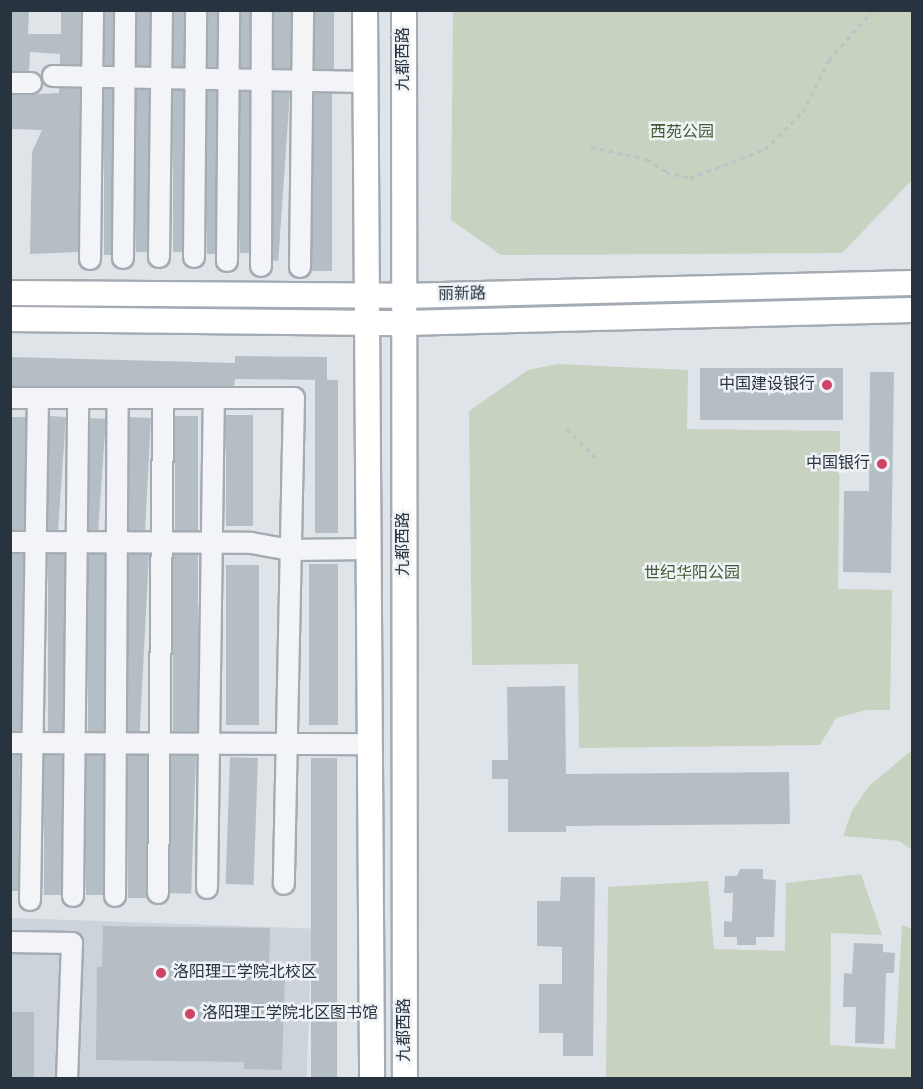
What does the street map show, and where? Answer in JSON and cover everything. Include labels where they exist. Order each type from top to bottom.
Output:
[{"type":"main road","name":"九都西路","points":[[365,10],[372,1078]]},
{"type":"main road","name":"九都西路","points":[[404,10],[405,1078]]},
{"type":"main road","name":"丽新路","points":[[10,293],[368,297],[912,283]]},
{"type":"main road","name":"丽新路","points":[[10,319],[368,323],[912,310]]},
{"type":"street","points":[[90,259],[93,10]]},
{"type":"street","points":[[123,258],[125,10]]},
{"type":"street","points":[[159,256],[162,10]]},
{"type":"street","points":[[194,257],[196,10]]},
{"type":"street","points":[[227,261],[229,10]]},
{"type":"street","points":[[261,266],[262,10]]},
{"type":"street","points":[[300,267],[303,10]]},
{"type":"street","points":[[53,76],[366,82]]},
{"type":"street","points":[[10,83],[31,83]]},
{"type":"street","points":[[10,398],[294,398],[284,884]]},
{"type":"street","points":[[30,900],[38,398]]},
{"type":"street","points":[[73,896],[74,542],[78,398]]},
{"type":"street","points":[[116,896],[118,398]]},
{"type":"street","points":[[158,893],[163,398]]},
{"type":"street","points":[[207,888],[213,398]]},
{"type":"street","points":[[10,542],[252,543],[291,550],[368,549]]},
{"type":"street","points":[[10,742],[369,744]]},
{"type":"street","points":[[10,942],[72,943],[67,1078]]},
{"type":"path","points":[[591,147],[647,159],[666,172],[690,178],[765,149],[803,112],[829,60],[873,10]]},
{"type":"path","points":[[567,429],[598,460]]},
{"type":"shaded area","name":"洛阳理工学院北校区","points":[[11,918],[312,929],[307,1078],[10,1078]]},
{"type":"green space","name":"西苑公园","points":[[453,11],[912,11],[912,180],[842,253],[501,255],[451,220]]},
{"type":"green space","name":"世纪华阳公园","points":[[557,364],[688,370],[687,429],[840,431],[838,589],[892,590],[890,710],[866,710],[836,718],[820,745],[579,748],[578,664],[472,665],[469,411],[528,370]]},
{"type":"green space","points":[[912,750],[912,850],[899,841],[843,836],[852,811],[869,786]]},
{"type":"green space","points":[[861,874],[882,935],[831,933],[830,1045],[895,1049],[902,925],[912,929],[912,1078],[606,1078],[608,887],[708,881],[714,949],[785,951],[786,883]]},
{"type":"building","points":[[10,10],[29,10],[28,34],[61,34],[61,10],[81,10],[80,65],[60,64],[60,54],[30,52],[29,71],[10,71]]},
{"type":"building","points":[[105,10],[113,10],[113,65],[105,65]]},
{"type":"building","points":[[137,10],[150,10],[150,66],[137,66]]},
{"type":"building","points":[[174,10],[184,10],[184,66],[174,66]]},
{"type":"building","points":[[208,10],[217,10],[217,67],[208,67]]},
{"type":"building","points":[[241,10],[250,10],[250,68],[241,68]]},
{"type":"building","points":[[274,10],[291,10],[291,68],[274,68]]},
{"type":"building","points":[[315,10],[334,10],[334,69],[315,69]]},
{"type":"building","points":[[59,88],[80,89],[78,252],[30,254],[32,152],[42,130],[10,129],[10,95],[59,93]]},
{"type":"building","points":[[104,89],[112,89],[112,255],[104,255]]},
{"type":"building","points":[[136,90],[149,90],[149,252],[136,252]]},
{"type":"building","points":[[173,90],[183,90],[183,252],[173,252]]},
{"type":"building","points":[[207,91],[216,91],[216,254],[207,254]]},
{"type":"building","points":[[240,92],[250,92],[250,253],[240,253]]},
{"type":"building","points":[[274,92],[290,93],[278,261],[262,260]]},
{"type":"building","points":[[314,93],[332,93],[332,271],[311,271]]},
{"type":"building","points":[[235,356],[327,357],[327,380],[235,379],[234,386],[10,386],[10,357],[235,363]]},
{"type":"building","points":[[700,368],[843,368],[843,420],[700,420]]},
{"type":"building","points":[[870,372],[894,372],[891,573],[843,572],[844,491],[869,491]]},
{"type":"building","points":[[315,380],[338,380],[338,533],[315,533]]},
{"type":"building","points":[[226,415],[253,415],[253,526],[226,526]]},
{"type":"building","points":[[50,416],[66,417],[58,531],[42,530]]},
{"type":"building","points":[[175,416],[198,416],[198,531],[175,531]]},
{"type":"building","points":[[10,417],[26,417],[26,530],[10,530]]},
{"type":"building","points":[[130,417],[151,418],[145,531],[124,530]]},
{"type":"building","points":[[90,418],[106,419],[98,531],[82,530]]},
{"type":"building","points":[[10,554],[24,554],[21,731],[10,731]]},
{"type":"building","points":[[48,554],[64,554],[64,731],[48,731]]},
{"type":"building","points":[[88,554],[105,554],[105,731],[88,731]]},
{"type":"building","points":[[129,554],[149,555],[140,732],[120,731]]},
{"type":"building","points":[[173,555],[198,555],[198,731],[173,731]]},
{"type":"building","points":[[309,564],[338,564],[338,725],[309,725]]},
{"type":"building","points":[[226,565],[259,565],[259,725],[226,725]]},
{"type":"building","points":[[565,686],[566,774],[789,772],[790,824],[566,826],[566,832],[508,832],[508,779],[492,779],[492,760],[508,760],[507,687]]},
{"type":"building","points":[[10,755],[20,755],[18,891],[10,891]]},
{"type":"building","points":[[44,755],[62,755],[62,895],[44,895]]},
{"type":"building","points":[[86,755],[104,755],[104,895],[86,895]]},
{"type":"building","points":[[128,755],[147,755],[147,898],[128,898]]},
{"type":"building","points":[[171,755],[196,756],[191,894],[166,893]]},
{"type":"building","points":[[230,757],[258,758],[254,885],[226,884]]},
{"type":"building","points":[[311,758],[337,758],[337,1078],[311,1078]]},
{"type":"building","points":[[740,869],[763,869],[763,879],[776,880],[774,937],[756,937],[756,945],[737,945],[737,937],[724,937],[724,921],[732,922],[733,893],[724,893],[725,876],[737,876]]},
{"type":"building","points":[[561,877],[595,877],[593,1056],[563,1056],[563,1033],[539,1033],[539,984],[562,984],[562,947],[537,946],[537,901],[560,901]]},
{"type":"building","name":"洛阳理工学院北区图书馆","points":[[103,926],[270,928],[269,969],[285,969],[282,1070],[244,1069],[244,1062],[96,1060],[97,967],[102,967]]},
{"type":"building","points":[[854,943],[883,944],[883,952],[895,953],[894,973],[886,973],[884,1044],[855,1043],[856,1007],[843,1007],[844,973],[852,974]]},
{"type":"building","points":[[10,1012],[34,1012],[34,1078],[10,1078]]},
{"type":"place","name":"中国建设银行","points":[[827,385]]},
{"type":"place","name":"中国银行","points":[[882,464]]},
{"type":"place","name":"洛阳理工学院北校区","points":[[161,973]]},
{"type":"place","name":"洛阳理工学院北区图书馆","points":[[190,1014]]}]
